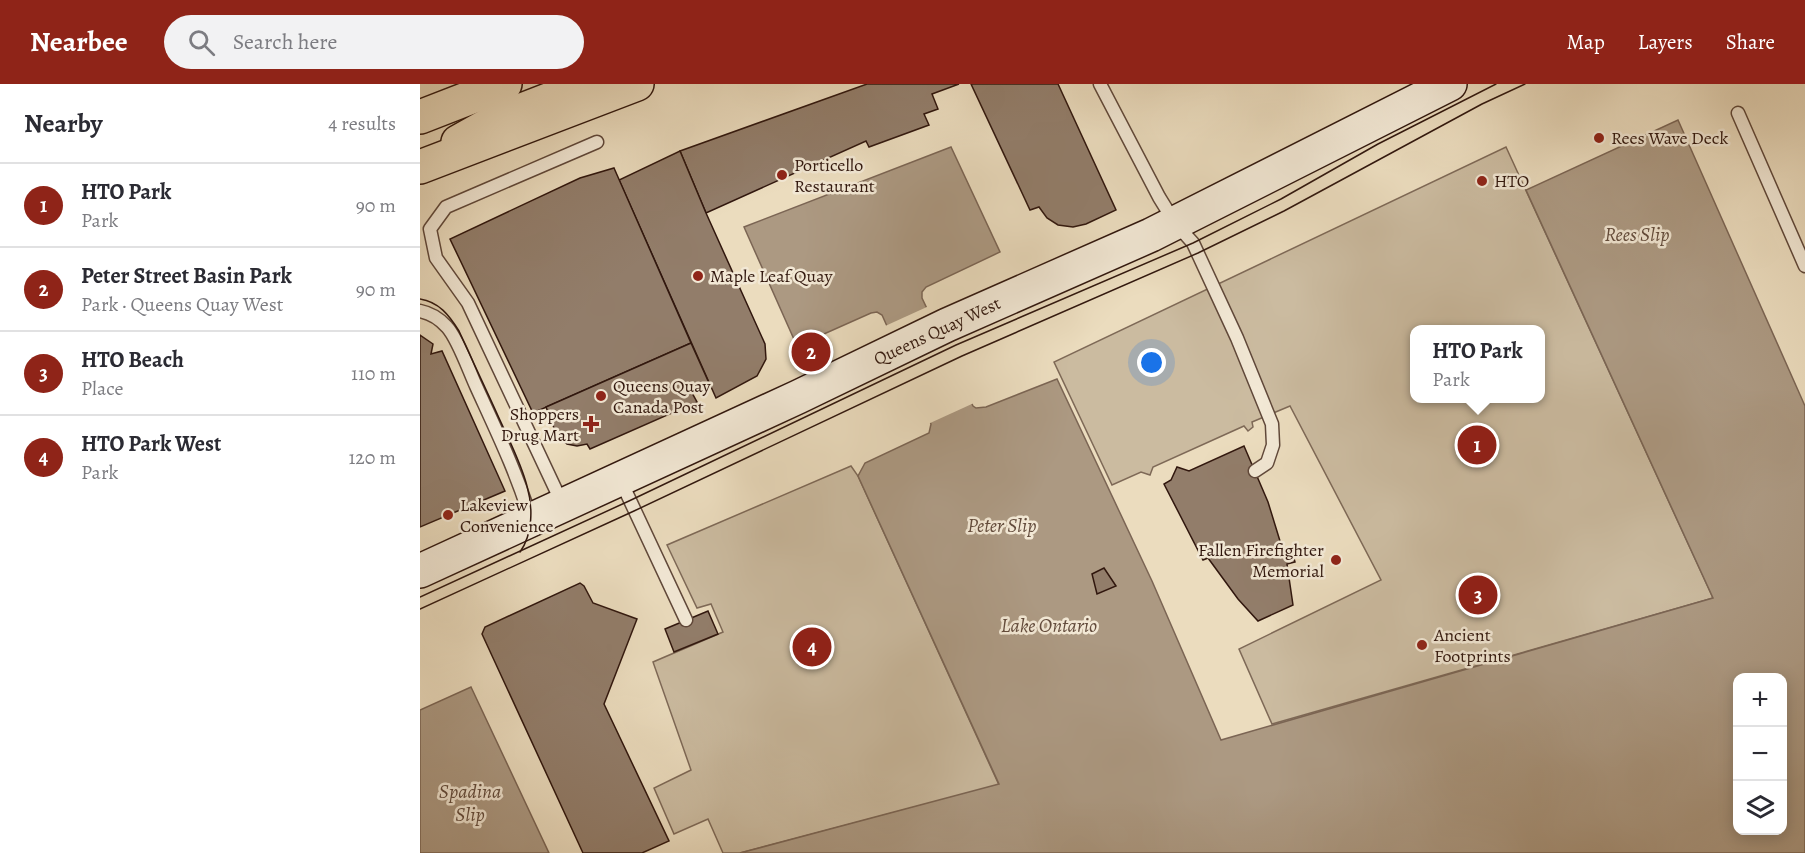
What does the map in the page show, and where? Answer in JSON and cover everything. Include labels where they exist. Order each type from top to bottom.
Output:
[{"type":"highway","points":[[420,117],[505,84]]},
{"type":"highway","points":[[420,166],[499,119],[589,84]]},
{"type":"highway","points":[[420,166],[637,84]]},
{"type":"main road","name":"Queens Quay West","points":[[420,571],[798,398],[947,325],[1175,223],[1450,84]]},
{"type":"lane","points":[[1100,84],[1159,197],[1175,223],[1193,243],[1206,268],[1272,424],[1273,445],[1268,463],[1255,471]]},
{"type":"lane","points":[[1738,113],[1805,266]]},
{"type":"lane","points":[[563,505],[468,303],[436,258],[430,229],[446,207],[597,142]]},
{"type":"lane","points":[[420,311],[432,315],[448,328],[513,468],[531,521]]},
{"type":"lane","points":[[620,478],[686,620]]},
{"type":"shaded area","points":[[1506,147],[1713,598],[1272,724],[1239,649],[1381,580],[1290,406],[1252,422],[1253,427],[1248,431],[1244,426],[1153,467],[1150,475],[1141,472],[1112,485],[1054,362]]},
{"type":"shaded area","points":[[851,466],[858,476],[999,785],[740,853],[723,853],[708,819],[674,834],[654,788],[691,770],[653,662],[723,632],[711,604],[697,608],[667,545]]},
{"type":"water","name":"Lake Ontario","points":[[1678,120],[1805,406],[1805,853],[740,853],[999,784],[858,476],[865,463],[929,433],[931,424],[882,315],[877,312],[871,313],[797,346],[744,227],[951,147],[1000,252],[926,287],[922,292],[922,298],[973,406],[976,408],[986,407],[1057,379],[1152,581],[1221,740],[1713,598],[1526,190]]},
{"type":"water","name":"Spadina Slip","points":[[471,687],[549,853],[420,853],[420,710]]},
{"type":"pier","points":[[929,306],[974,403],[928,424],[883,327]]},
{"type":"building","points":[[867,84],[959,84],[932,94],[938,109],[924,114],[929,125],[869,147],[866,141],[706,213],[680,151]]},
{"type":"building","points":[[971,84],[1058,84],[1116,210],[1086,224],[1073,227],[1058,225],[1047,218],[1039,207],[1030,210]]},
{"type":"building","name":"Maple Leaf Quay","points":[[680,151],[765,344],[766,359],[757,376],[716,398],[619,180]]},
{"type":"building","points":[[614,168],[691,343],[533,413],[450,239],[580,178]]},
{"type":"building","points":[[420,335],[433,344],[431,354],[442,351],[505,491],[420,527]]},
{"type":"building","points":[[691,343],[709,383],[691,391],[697,402],[590,449],[587,444],[577,446],[567,444],[557,436],[546,407]]},
{"type":"building","points":[[1244,446],[1268,502],[1284,554],[1292,552],[1295,562],[1287,564],[1293,605],[1258,621],[1238,599],[1208,558],[1203,560],[1164,484],[1171,480],[1177,467],[1189,471]]},
{"type":"building","points":[[1104,568],[1116,586],[1097,594],[1092,574]]},
{"type":"building","points":[[580,583],[593,603],[637,619],[604,704],[669,841],[642,853],[583,853],[482,634],[485,627]]},
{"type":"building","points":[[708,611],[718,634],[674,652],[665,629]]},
{"type":"tram line","points":[[420,597],[629,501],[956,345],[1193,243],[1281,199],[1378,144],[1496,84]]},
{"type":"tram line","points":[[420,609],[962,356],[1198,253],[1284,211],[1482,104],[1525,84]]},
{"type":"tram line","points":[[420,299],[433,303],[443,310],[459,331],[518,460],[527,486],[531,511],[530,529],[520,552]]},
{"type":"place","name":"Rees Wave Deck","points":[[1599,138]]},
{"type":"place","name":"Porticello Restaurant","points":[[782,175]]},
{"type":"place","name":"HTO","points":[[1482,181]]},
{"type":"place","name":"Maple Leaf Quay","points":[[698,276]]},
{"type":"place","name":"Peter Street Basin Park","points":[[811,352]]},
{"type":"place","name":"Queens Quay Canada Post","points":[[601,396]]},
{"type":"place","name":"Shoppers Drug Mart","points":[[591,424]]},
{"type":"place","name":"HTO Park","points":[[1477,445]]},
{"type":"place","name":"Lakeview Convenience","points":[[448,515]]},
{"type":"place","name":"Fallen Firefighter Memorial","points":[[1336,560]]},
{"type":"place","name":"HTO Beach","points":[[1478,595]]},
{"type":"place","name":"Ancient Footprints","points":[[1422,645]]},
{"type":"place","name":"HTO Park West","points":[[812,647]]},
{"type":"water label","name":"Rees Slip","points":[[1637,234]]},
{"type":"water label","name":"Peter Slip","points":[[1002,525]]}]
